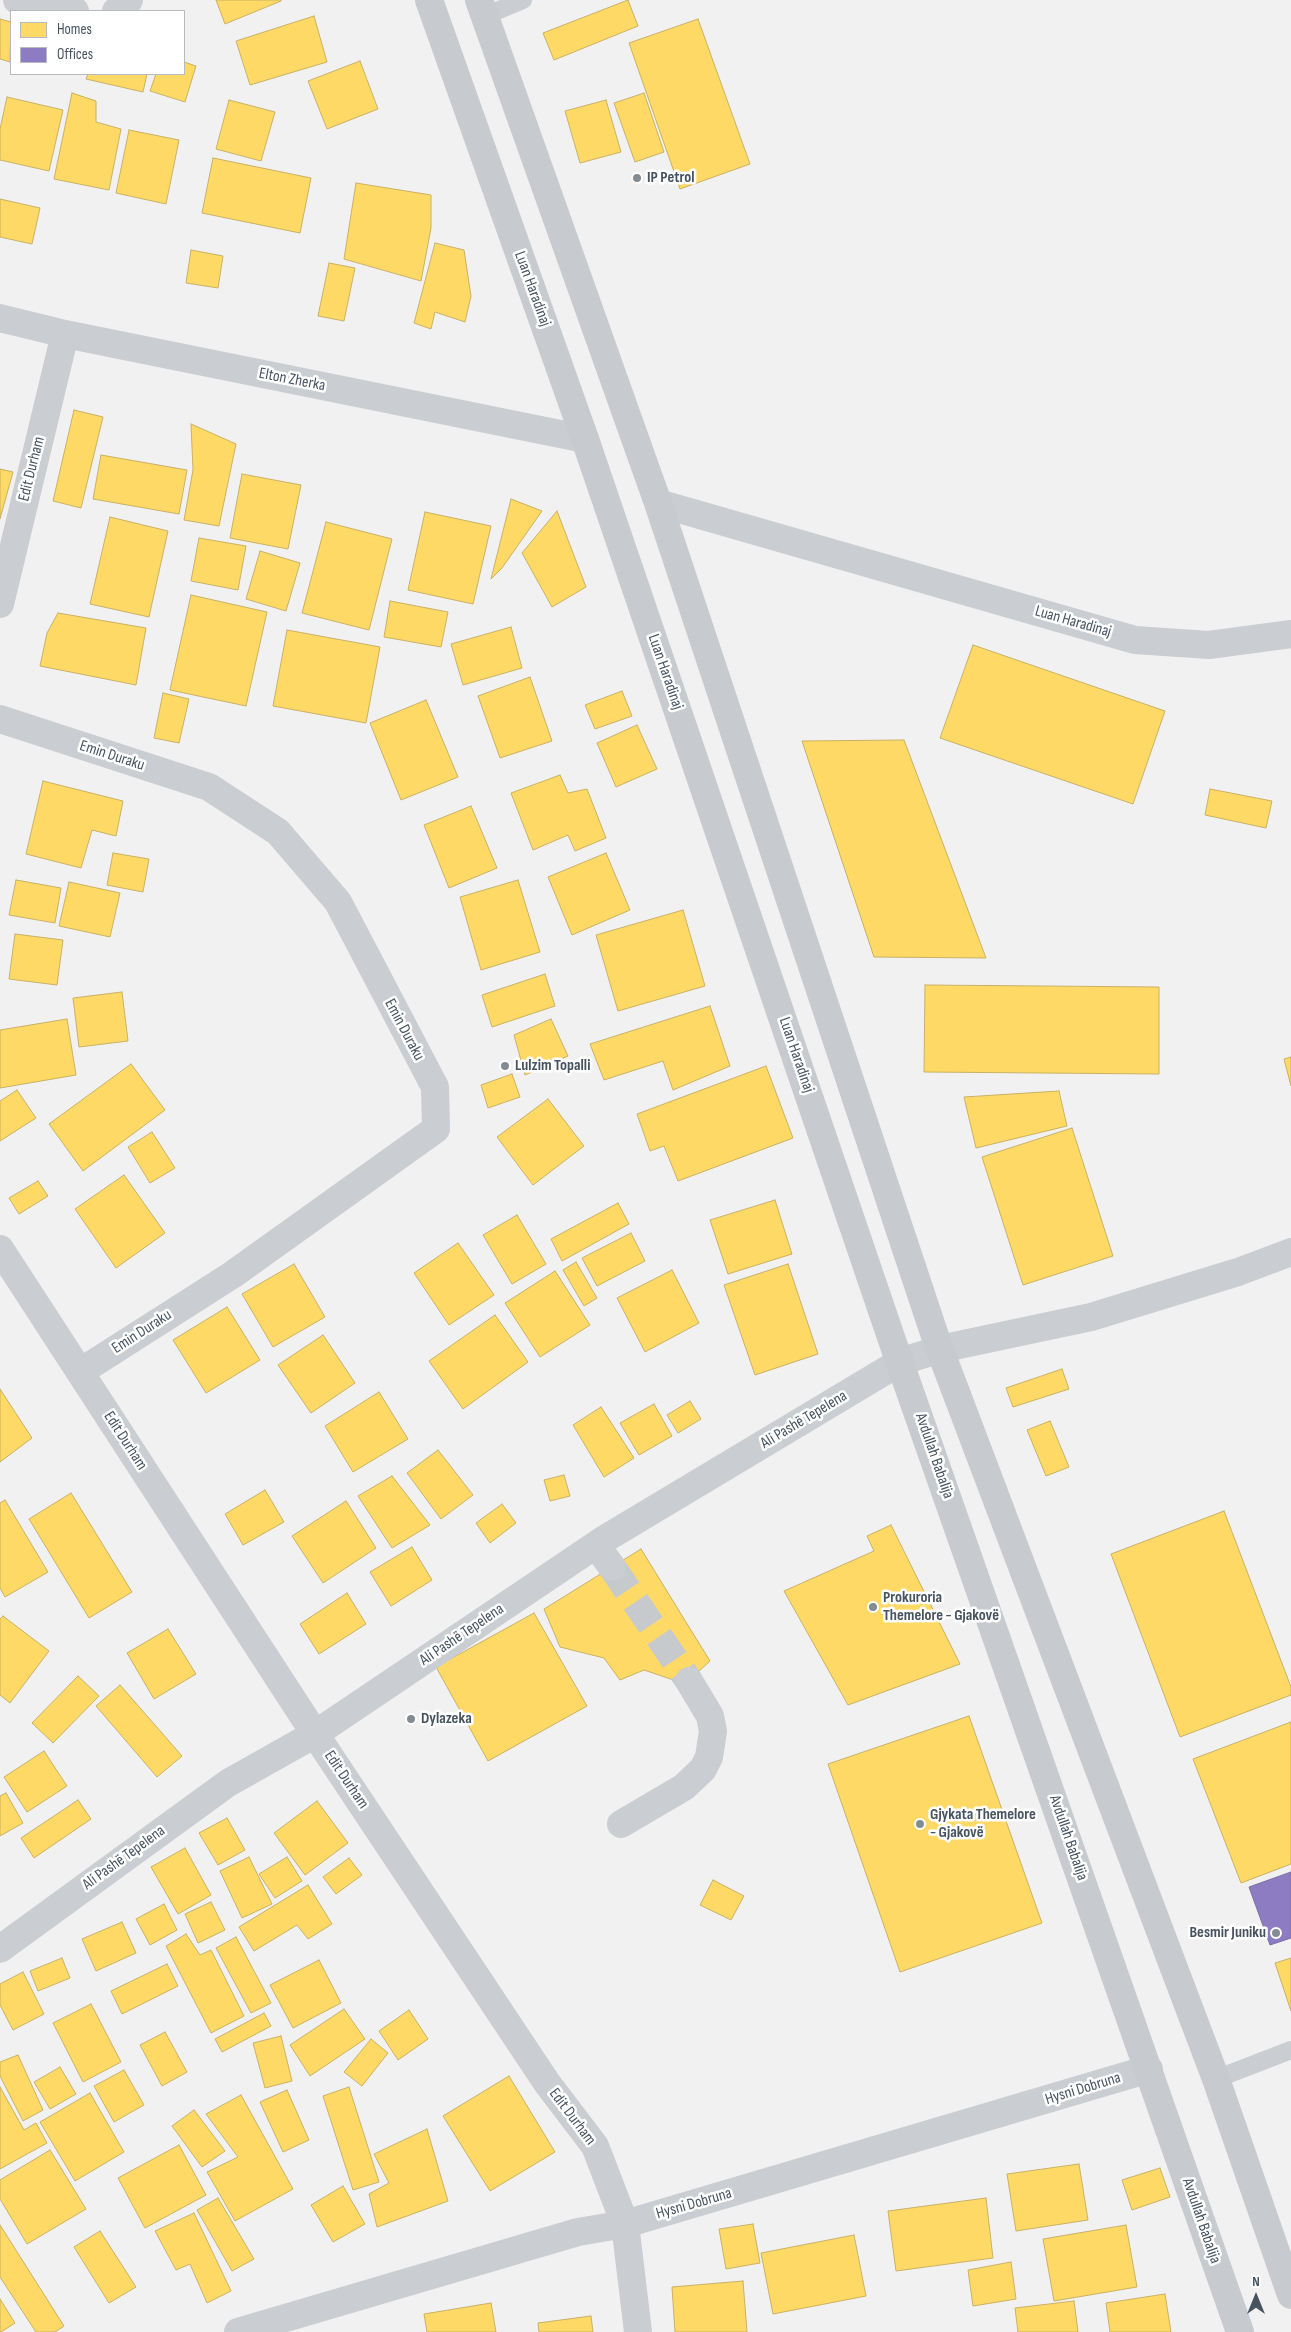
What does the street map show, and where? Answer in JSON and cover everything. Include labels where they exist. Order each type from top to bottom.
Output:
[{"type":"main road","name":"Luan Haradinaj","points":[[429,0],[585,439],[897,1354]]},
{"type":"main road","points":[[482,8],[658,503],[939,1345],[1216,2079],[1291,2295]]},
{"type":"main road","name":"Avdullah Babalija","points":[[897,1354],[1240,2332]]},
{"type":"street","points":[[17,0],[70,10]]},
{"type":"street","points":[[118,10],[124,7],[129,0]]},
{"type":"street","name":"Elton Zherka","points":[[0,318],[65,334],[585,439]]},
{"type":"street","name":"Edit Durham","points":[[0,604],[65,334]]},
{"type":"street","name":"Luan Haradinaj","points":[[658,503],[1135,640],[1209,645],[1291,634]]},
{"type":"street","name":"Emin Duraku","points":[[0,719],[209,787],[278,832],[338,902],[434,1086],[436,1129],[232,1275],[80,1372]]},
{"type":"street","name":"Edit Durham","points":[[0,1248],[315,1734],[547,2083],[595,2146],[625,2224],[638,2332]]},
{"type":"street","points":[[939,1345],[1091,1317],[1238,1272],[1291,1252]]},
{"type":"street","name":"Ali Pashë Tepelena","points":[[0,1949],[228,1783],[315,1734],[596,1545],[897,1354],[939,1345]]},
{"type":"street","points":[[596,1545],[612,1567]]},
{"type":"street","points":[[621,1824],[684,1787],[703,1769],[709,1757],[713,1731],[710,1716],[688,1681]]},
{"type":"street","name":"Hysni Dobruna","points":[[238,2332],[578,2232],[625,2224],[1149,2069]]},
{"type":"lane","points":[[482,8],[523,0]]},
{"type":"lane","points":[[1216,2079],[1291,2050]]},
{"type":"building: Homes","points":[[216,0],[281,0],[281,1],[225,24]]},
{"type":"building: Homes","points":[[628,0],[638,26],[554,60],[543,33]]},
{"type":"building: Homes","points":[[314,16],[327,62],[250,85],[236,41]]},
{"type":"building: Homes","points":[[0,19],[10,22],[10,62],[0,59]]},
{"type":"building: Homes","points":[[698,19],[750,164],[680,189],[629,43]]},
{"type":"building: Homes","points":[[360,61],[378,109],[327,129],[308,81]]},
{"type":"building: Homes","points":[[185,62],[196,66],[185,102],[150,91],[156,75],[185,75]]},
{"type":"building: Homes","points":[[88,75],[147,75],[143,92],[86,79]]},
{"type":"building: Homes","points":[[72,93],[96,101],[96,122],[121,129],[109,190],[54,179]]},
{"type":"building: Homes","points":[[644,93],[664,152],[635,162],[614,103]]},
{"type":"building: Homes","points":[[7,97],[63,110],[49,171],[0,160],[0,129]]},
{"type":"building: Homes","points":[[229,100],[275,112],[261,161],[216,149]]},
{"type":"building: Homes","points":[[606,100],[621,152],[580,163],[565,111]]},
{"type":"building: Homes","points":[[129,130],[179,140],[166,204],[116,193]]},
{"type":"building: Homes","points":[[213,158],[311,178],[300,233],[202,213]]},
{"type":"building: Homes","points":[[356,183],[431,195],[431,228],[421,281],[344,259]]},
{"type":"building: Homes","points":[[0,199],[40,208],[32,244],[0,237]]},
{"type":"building: Homes","points":[[435,243],[464,250],[471,296],[465,322],[435,312],[431,329],[414,323]]},
{"type":"building: Homes","points":[[191,250],[223,256],[218,288],[186,283]]},
{"type":"building: Homes","points":[[329,263],[355,268],[344,321],[318,316]]},
{"type":"building: Homes","points":[[74,410],[103,417],[81,508],[53,501]]},
{"type":"building: Homes","points":[[191,424],[236,444],[219,526],[184,520],[193,470]]},
{"type":"building: Homes","points":[[101,455],[187,470],[179,514],[93,499]]},
{"type":"building: Homes","points":[[0,469],[13,472],[0,519]]},
{"type":"building: Homes","points":[[242,474],[301,485],[288,549],[230,538]]},
{"type":"building: Homes","points":[[511,499],[542,511],[502,568],[491,579]]},
{"type":"building: Homes","points":[[557,511],[586,587],[552,607],[522,553]]},
{"type":"building: Homes","points":[[425,512],[491,526],[473,604],[408,590]]},
{"type":"building: Homes","points":[[110,517],[168,531],[149,617],[90,604]]},
{"type":"building: Homes","points":[[326,522],[392,539],[369,630],[302,613]]},
{"type":"building: Homes","points":[[199,538],[246,546],[238,590],[191,581]]},
{"type":"building: Homes","points":[[260,551],[300,563],[286,611],[246,599]]},
{"type":"building: Homes","points":[[191,595],[267,612],[246,706],[170,690]]},
{"type":"building: Homes","points":[[390,601],[448,612],[441,647],[384,637]]},
{"type":"building: Homes","points":[[58,613],[146,628],[136,685],[40,666],[47,633]]},
{"type":"building: Homes","points":[[511,627],[522,668],[463,685],[451,644]]},
{"type":"building: Homes","points":[[287,630],[380,647],[366,723],[273,706]]},
{"type":"building: Homes","points":[[973,645],[1165,711],[1133,804],[940,738]]},
{"type":"building: Homes","points":[[530,677],[552,741],[500,758],[478,696]]},
{"type":"building: Homes","points":[[622,691],[632,716],[595,729],[585,705]]},
{"type":"building: Homes","points":[[163,693],[189,699],[179,743],[154,738]]},
{"type":"building: Homes","points":[[426,700],[458,777],[401,800],[370,723]]},
{"type":"building: Homes","points":[[637,725],[657,769],[616,787],[597,743]]},
{"type":"building: Homes","points":[[904,740],[986,958],[874,957],[802,741]]},
{"type":"building: Homes","points":[[560,775],[568,793],[587,789],[606,838],[575,851],[568,835],[533,850],[511,793]]},
{"type":"building: Homes","points":[[43,781],[123,801],[116,836],[92,830],[81,868],[26,854]]},
{"type":"building: Homes","points":[[1210,789],[1272,801],[1266,828],[1205,815]]},
{"type":"building: Homes","points":[[471,806],[497,868],[449,888],[424,825]]},
{"type":"building: Homes","points":[[113,853],[149,859],[143,892],[107,885]]},
{"type":"building: Homes","points":[[606,853],[630,910],[572,935],[548,877]]},
{"type":"building: Homes","points":[[16,880],[61,888],[55,923],[9,915]]},
{"type":"building: Homes","points":[[518,880],[540,952],[481,970],[460,897]]},
{"type":"building: Homes","points":[[69,882],[120,893],[110,937],[59,926]]},
{"type":"building: Homes","points":[[683,910],[705,986],[618,1011],[596,935]]},
{"type":"building: Homes","points":[[15,934],[63,940],[57,985],[9,979]]},
{"type":"building: Homes","points":[[545,974],[555,1006],[492,1027],[482,995]]},
{"type":"building: Homes","points":[[925,985],[1159,987],[1159,1074],[924,1072]]},
{"type":"building: Homes","points":[[122,992],[128,1041],[79,1047],[73,998]]},
{"type":"building: Homes","points":[[710,1006],[730,1066],[673,1090],[663,1061],[604,1080],[590,1044]]},
{"type":"building: Homes","points":[[67,1019],[76,1075],[0,1088],[0,1030]]},
{"type":"building: Homes","points":[[551,1019],[568,1056],[525,1075],[514,1035]]},
{"type":"building: Homes","points":[[1291,1057],[1291,1086],[1284,1059]]},
{"type":"building: Homes","points":[[131,1064],[165,1110],[83,1171],[49,1124]]},
{"type":"building: Homes","points":[[766,1066],[793,1138],[678,1181],[664,1146],[650,1151],[637,1114]]},
{"type":"building: Homes","points":[[512,1074],[520,1097],[488,1108],[481,1085]]},
{"type":"building: Homes","points":[[17,1090],[36,1118],[0,1141],[0,1101]]},
{"type":"building: Homes","points":[[1059,1091],[1067,1126],[976,1148],[964,1097]]},
{"type":"building: Homes","points":[[548,1099],[584,1146],[533,1185],[497,1137]]},
{"type":"building: Homes","points":[[1072,1128],[1113,1256],[1023,1285],[982,1157]]},
{"type":"building: Homes","points":[[152,1132],[175,1168],[150,1183],[128,1147]]},
{"type":"building: Homes","points":[[124,1175],[165,1233],[116,1268],[75,1209]]},
{"type":"building: Homes","points":[[38,1181],[48,1196],[19,1214],[9,1198]]},
{"type":"building: Homes","points":[[775,1200],[792,1254],[728,1274],[710,1220]]},
{"type":"building: Homes","points":[[618,1203],[629,1224],[562,1261],[551,1239]]},
{"type":"building: Homes","points":[[517,1215],[546,1264],[512,1284],[483,1235]]},
{"type":"building: Homes","points":[[631,1233],[645,1261],[597,1286],[582,1258]]},
{"type":"building: Homes","points":[[458,1243],[494,1295],[449,1325],[414,1273]]},
{"type":"building: Homes","points":[[576,1262],[597,1298],[584,1306],[563,1270]]},
{"type":"building: Homes","points":[[294,1264],[325,1317],[273,1347],[242,1294]]},
{"type":"building: Homes","points":[[788,1264],[818,1354],[755,1375],[724,1285]]},
{"type":"building: Homes","points":[[672,1270],[699,1323],[645,1352],[617,1298]]},
{"type":"building: Homes","points":[[555,1271],[590,1325],[540,1357],[505,1303]]},
{"type":"building: Homes","points":[[227,1307],[260,1360],[206,1393],[173,1340]]},
{"type":"building: Homes","points":[[495,1315],[528,1362],[463,1409],[429,1361]]},
{"type":"building: Homes","points":[[323,1335],[355,1383],[311,1413],[278,1365]]},
{"type":"building: Homes","points":[[1062,1369],[1069,1389],[1013,1407],[1006,1388]]},
{"type":"building: Homes","points":[[0,1389],[32,1438],[0,1462]]},
{"type":"building: Homes","points":[[379,1392],[408,1439],[353,1472],[325,1426]]},
{"type":"building: Homes","points":[[690,1401],[701,1419],[678,1433],[667,1415]]},
{"type":"building: Homes","points":[[654,1404],[672,1436],[639,1455],[620,1423]]},
{"type":"building: Homes","points":[[601,1407],[634,1458],[604,1477],[573,1425]]},
{"type":"building: Homes","points":[[1050,1421],[1069,1467],[1046,1476],[1027,1430]]},
{"type":"building: Homes","points":[[438,1450],[473,1495],[441,1519],[407,1473]]},
{"type":"building: Homes","points":[[564,1475],[570,1496],[550,1501],[544,1480]]},
{"type":"building: Homes","points":[[392,1476],[430,1525],[392,1548],[358,1496]]},
{"type":"building: Homes","points":[[265,1490],[284,1522],[243,1545],[225,1514]]},
{"type":"building: Homes","points":[[71,1493],[132,1592],[89,1618],[29,1519]]},
{"type":"building: Homes","points":[[5,1500],[48,1572],[5,1597],[0,1588],[0,1503]]},
{"type":"building: Homes","points":[[346,1501],[376,1548],[323,1583],[292,1536]]},
{"type":"building: Homes","points":[[502,1504],[516,1523],[490,1543],[476,1523]]},
{"type":"building: Homes","points":[[1224,1511],[1291,1687],[1291,1695],[1180,1737],[1111,1554]]},
{"type":"building: Homes","points":[[891,1525],[960,1664],[848,1705],[784,1591],[874,1551],[867,1536]]},
{"type":"building: Homes","points":[[412,1547],[432,1580],[391,1606],[370,1572]]},
{"type":"building: Homes","points":[[641,1549],[710,1661],[685,1684],[644,1670],[620,1680],[604,1658],[560,1647],[544,1609]]},
{"type":"building: Homes","points":[[347,1593],[366,1624],[319,1654],[300,1624]]},
{"type":"building: Homes","points":[[534,1613],[587,1706],[488,1761],[436,1667]]},
{"type":"building: Homes","points":[[3,1616],[49,1651],[10,1703],[0,1695],[0,1619]]},
{"type":"building: Homes","points":[[168,1629],[196,1674],[154,1699],[127,1653]]},
{"type":"building: Homes","points":[[78,1676],[99,1696],[53,1743],[32,1723]]},
{"type":"building: Homes","points":[[120,1685],[182,1756],[157,1777],[96,1706]]},
{"type":"building: Homes","points":[[969,1716],[1042,1923],[900,1972],[828,1764]]},
{"type":"building: Homes","points":[[1291,1722],[1291,1864],[1241,1883],[1193,1759]]},
{"type":"building: Homes","points":[[44,1751],[67,1786],[27,1812],[4,1777]]},
{"type":"building: Homes","points":[[6,1793],[23,1823],[0,1836],[0,1796]]},
{"type":"building: Homes","points":[[78,1800],[91,1819],[34,1858],[21,1838]]},
{"type":"building: Homes","points":[[317,1801],[348,1843],[305,1875],[274,1833]]},
{"type":"building: Homes","points":[[227,1818],[245,1850],[218,1865],[199,1833]]},
{"type":"building: Homes","points":[[185,1848],[211,1895],[178,1914],[151,1867]]},
{"type":"building: Homes","points":[[249,1857],[272,1904],[242,1918],[220,1871]]},
{"type":"building: Homes","points":[[287,1857],[302,1881],[275,1898],[259,1874]]},
{"type":"building: Homes","points":[[349,1858],[362,1875],[336,1894],[323,1877]]},
{"type":"building: Homes","points":[[713,1880],[744,1896],[731,1920],[700,1905]]},
{"type":"building: Homes","points":[[308,1885],[332,1924],[308,1939],[297,1925],[254,1951],[239,1927]]},
{"type":"building: Homes","points":[[211,1902],[225,1930],[198,1943],[185,1914]]},
{"type":"building: Homes","points":[[164,1904],[177,1930],[150,1945],[136,1919]]},
{"type":"building: Homes","points":[[122,1922],[136,1953],[96,1971],[82,1939]]},
{"type":"building: Homes","points":[[186,1934],[200,1955],[211,1950],[244,2016],[211,2033],[166,1946]]},
{"type":"building: Homes","points":[[236,1937],[271,2003],[251,2013],[216,1948]]},
{"type":"building: Homes","points":[[62,1958],[70,1978],[38,1991],[30,1971]]},
{"type":"building: Homes","points":[[1291,1958],[1291,2011],[1275,1963]]},
{"type":"building: Homes","points":[[319,1960],[341,2003],[293,2028],[270,1985]]},
{"type":"building: Homes","points":[[167,1964],[178,1986],[122,2014],[111,1991]]},
{"type":"building: Homes","points":[[23,1972],[44,2014],[13,2030],[0,2005],[0,1984]]},
{"type":"building: Homes","points":[[91,2004],[121,2062],[83,2082],[53,2023]]},
{"type":"building: Homes","points":[[344,2009],[365,2039],[310,2076],[290,2045]]},
{"type":"building: Homes","points":[[409,2010],[428,2039],[398,2060],[379,2031]]},
{"type":"building: Homes","points":[[264,2013],[271,2026],[222,2052],[215,2039]]},
{"type":"building: Homes","points":[[165,2032],[187,2072],[162,2086],[140,2045]]},
{"type":"building: Homes","points":[[281,2036],[292,2081],[265,2088],[253,2043]]},
{"type":"building: Homes","points":[[371,2039],[388,2053],[362,2086],[344,2072]]},
{"type":"building: Homes","points":[[18,2055],[43,2110],[23,2121],[0,2076],[0,2062]]},
{"type":"building: Homes","points":[[60,2067],[76,2094],[50,2109],[34,2082]]},
{"type":"building: Homes","points":[[124,2070],[144,2105],[114,2122],[94,2086]]},
{"type":"building: Homes","points":[[509,2076],[555,2152],[490,2191],[443,2116]]},
{"type":"building: Homes","points":[[0,2087],[24,2130],[36,2123],[47,2143],[0,2169]]},
{"type":"building: Homes","points":[[349,2087],[379,2182],[353,2190],[323,2096]]},
{"type":"building: Homes","points":[[287,2090],[309,2140],[283,2152],[260,2102]]},
{"type":"building: Homes","points":[[90,2093],[124,2152],[75,2181],[40,2122]]},
{"type":"building: Homes","points":[[241,2095],[293,2189],[235,2221],[207,2172],[238,2157],[206,2114]]},
{"type":"building: Homes","points":[[194,2110],[225,2151],[202,2167],[172,2126]]},
{"type":"building: Homes","points":[[427,2129],[448,2201],[377,2227],[369,2194],[389,2183],[374,2154]]},
{"type":"building: Homes","points":[[179,2145],[206,2195],[145,2228],[118,2178]]},
{"type":"building: Homes","points":[[50,2150],[86,2209],[27,2244],[0,2199],[0,2180]]},
{"type":"building: Homes","points":[[1079,2164],[1088,2220],[1016,2231],[1007,2174]]},
{"type":"building: Homes","points":[[1160,2168],[1170,2197],[1132,2210],[1122,2180]]},
{"type":"building: Homes","points":[[343,2186],[365,2224],[333,2242],[311,2205]]},
{"type":"building: Homes","points":[[218,2198],[254,2259],[232,2271],[197,2210]]},
{"type":"building: Homes","points":[[986,2198],[993,2258],[896,2271],[888,2211]]},
{"type":"building: Homes","points":[[194,2213],[231,2291],[207,2303],[190,2264],[176,2270],[155,2231]]},
{"type":"building: Homes","points":[[753,2224],[760,2263],[726,2269],[719,2229]]},
{"type":"building: Homes","points":[[0,2225],[64,2326],[55,2332],[36,2332],[0,2277]]},
{"type":"building: Homes","points":[[1126,2225],[1137,2287],[1054,2301],[1043,2239]]},
{"type":"building: Homes","points":[[100,2231],[136,2287],[109,2303],[74,2247]]},
{"type":"building: Homes","points":[[854,2235],[866,2296],[773,2314],[761,2253]]},
{"type":"building: Homes","points":[[1011,2262],[1016,2299],[973,2306],[968,2270]]},
{"type":"building: Homes","points":[[743,2281],[747,2332],[675,2332],[672,2287]]},
{"type":"building: Homes","points":[[1165,2294],[1171,2332],[1110,2332],[1106,2303]]},
{"type":"building: Homes","points":[[0,2299],[15,2323],[1,2332],[0,2332]]},
{"type":"building: Homes","points":[[1074,2301],[1078,2332],[1018,2332],[1015,2308]]},
{"type":"building: Homes","points":[[491,2303],[496,2332],[427,2332],[424,2314]]},
{"type":"building: Homes","points":[[591,2316],[593,2332],[539,2332],[538,2323]]},
{"type":"building: Offices","points":[[1291,1872],[1291,1938],[1270,1945],[1249,1887]]},
{"type":"tunnel","points":[[612,1567],[689,1681]]},
{"type":"place","name":"IP Petrol","points":[[637,178]]},
{"type":"place","name":"Lulzim Topalli","points":[[505,1066]]},
{"type":"place","name":"Prokuroria Themelore - Gjakovë","points":[[873,1607]]},
{"type":"place","name":"Dylazeka","points":[[411,1719]]},
{"type":"place","name":"Gjykata Themelore - Gjakovë","points":[[920,1824]]},
{"type":"place","name":"Besmir Juniku","points":[[1276,1933]]}]
